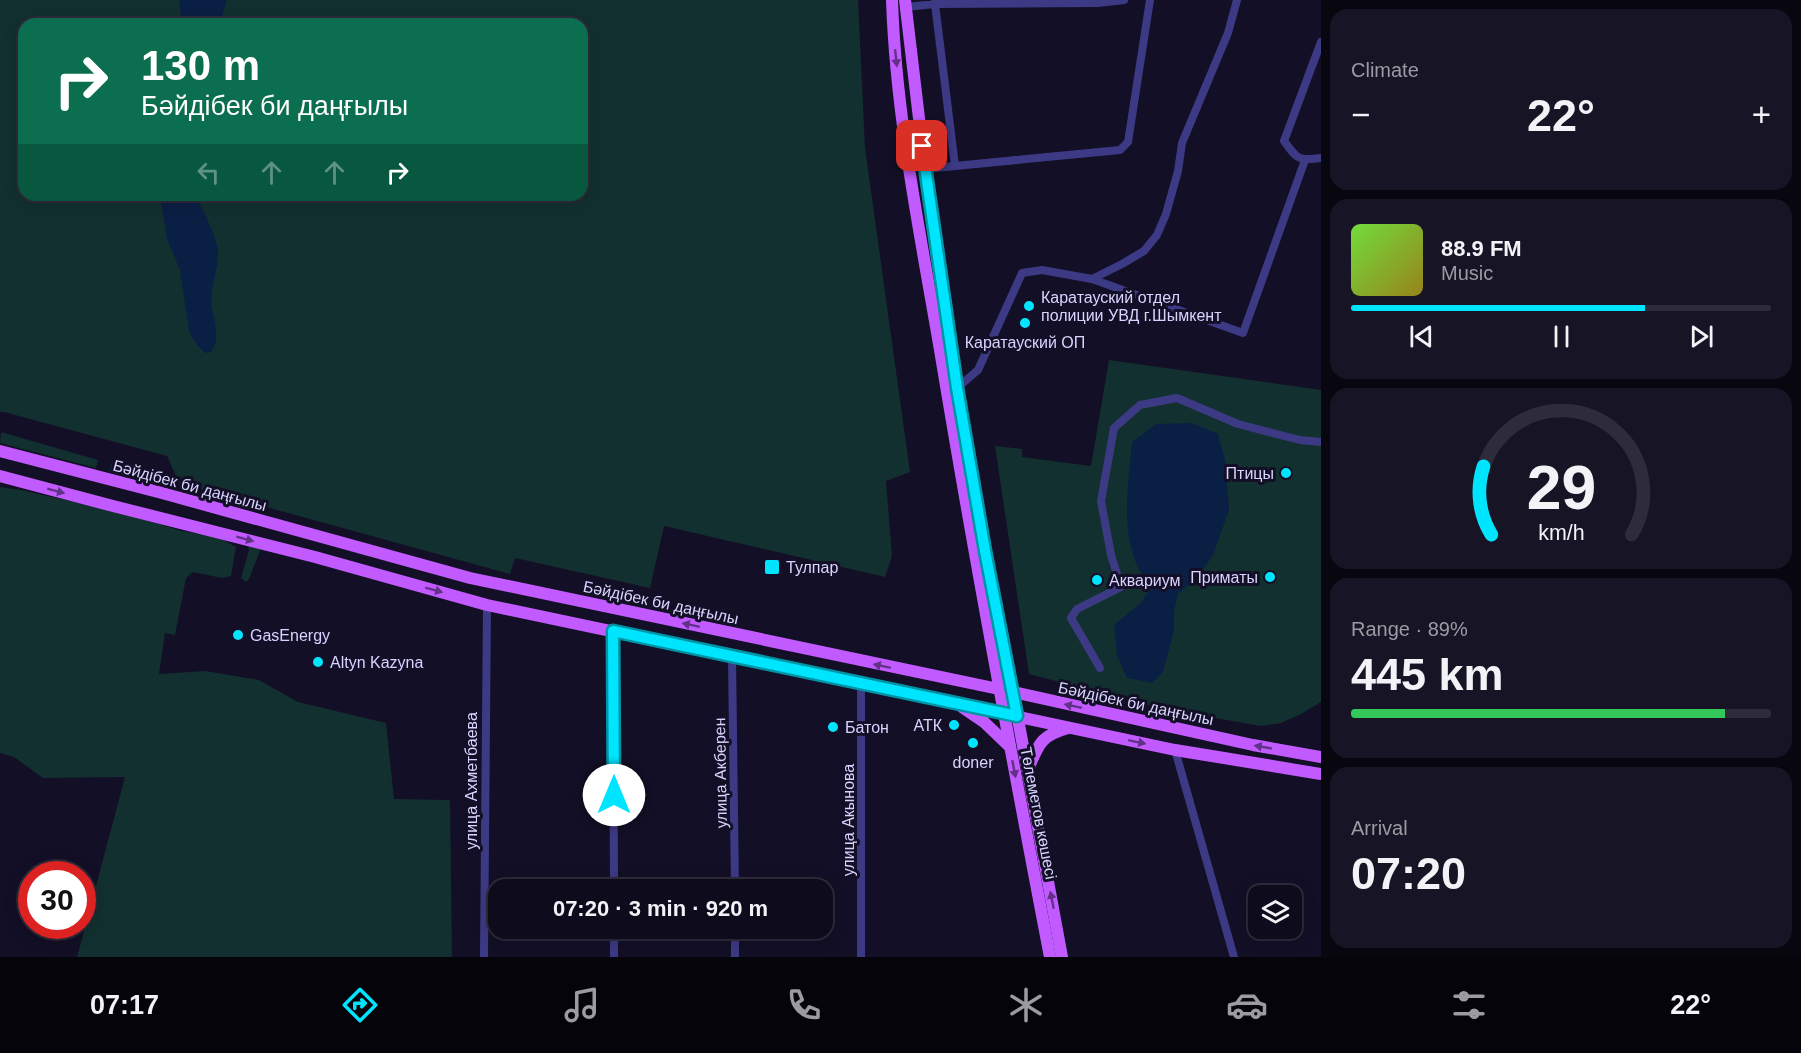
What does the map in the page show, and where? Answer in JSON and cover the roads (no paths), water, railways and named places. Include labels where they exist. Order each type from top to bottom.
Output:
[{"type":"main road","name":"Төлеметов көшесі","points":[[892,0],[901,104],[913,188],[1003,713],[1050,957]]},
{"type":"main road","name":"Төлеметов көшесі","points":[[905,3],[925,169],[957,388],[985,551],[1062,957]]},
{"type":"main road","name":"Бәйдібек би даңғылы","points":[[0,451],[470,578],[1253,745],[1321,757]]},
{"type":"main road","points":[[0,476],[487,604],[1175,750],[1321,774]]},
{"type":"main road","points":[[789,668],[791,646]]},
{"type":"main road","points":[[957,703],[984,722],[1010,746]]},
{"type":"main road","points":[[1028,769],[1042,741],[1049,735],[1071,728]]},
{"type":"street","points":[[905,3],[1098,3],[1122,0]]},
{"type":"street","points":[[925,169],[1120,150],[1128,142],[1150,0]]},
{"type":"street","points":[[1092,279],[1144,251],[1157,235],[1178,171],[1182,143],[1228,33],[1237,0]]},
{"type":"street","points":[[935,2],[955,166]]},
{"type":"street","points":[[1321,42],[1284,141],[1295,156],[1305,160],[1321,158]]},
{"type":"street","points":[[957,388],[978,370],[1022,273],[1042,270],[1092,279],[1244,333],[1305,160]]},
{"type":"street","points":[[1100,668],[1071,618],[1077,609],[1121,587],[1111,555],[1101,501],[1114,428],[1140,405],[1177,398],[1238,424],[1300,440],[1321,442]]},
{"type":"street","name":"улица Ахметбаева","points":[[484,957],[487,604]]},
{"type":"street","points":[[613,631],[614,879]]},
{"type":"street","name":"улица Акберен","points":[[732,656],[735,879]]},
{"type":"street","name":"улица Акынова","points":[[861,684],[861,957]]},
{"type":"street","points":[[1175,750],[1234,957]]},
{"type":"street","points":[[614,939],[614,957]]},
{"type":"street","points":[[735,939],[735,957]]},
{"type":"water","points":[[179,0],[227,0],[222,18],[181,18]]},
{"type":"water","points":[[161,201],[198,201],[215,237],[218,251],[211,298],[216,340],[211,352],[205,353],[196,344],[189,331],[180,270],[167,239]]},
{"type":"water","points":[[1192,423],[1218,434],[1225,460],[1229,510],[1213,555],[1197,578],[1178,594],[1174,611],[1174,631],[1163,672],[1152,683],[1127,678],[1117,655],[1114,625],[1141,603],[1151,587],[1140,572],[1129,537],[1127,499],[1132,442],[1156,424]]},
{"type":"place","name":"Каратауский отдел полиции УВД г.Шымкент","points":[[1029,306]]},
{"type":"place","name":"Каратауский ОП","points":[[1025,323]]},
{"type":"place","name":"Птицы","points":[[1286,473]]},
{"type":"place","name":"Тулпар","points":[[772,567]]},
{"type":"place","name":"Приматы","points":[[1270,577]]},
{"type":"place","name":"Аквариум","points":[[1097,580]]},
{"type":"place","name":"GasEnergy","points":[[238,635]]},
{"type":"place","name":"Altyn Kazyna","points":[[318,662]]},
{"type":"place","name":"АТК","points":[[954,725]]},
{"type":"place","name":"Батон","points":[[833,727]]},
{"type":"place","name":"doner","points":[[973,743]]}]
